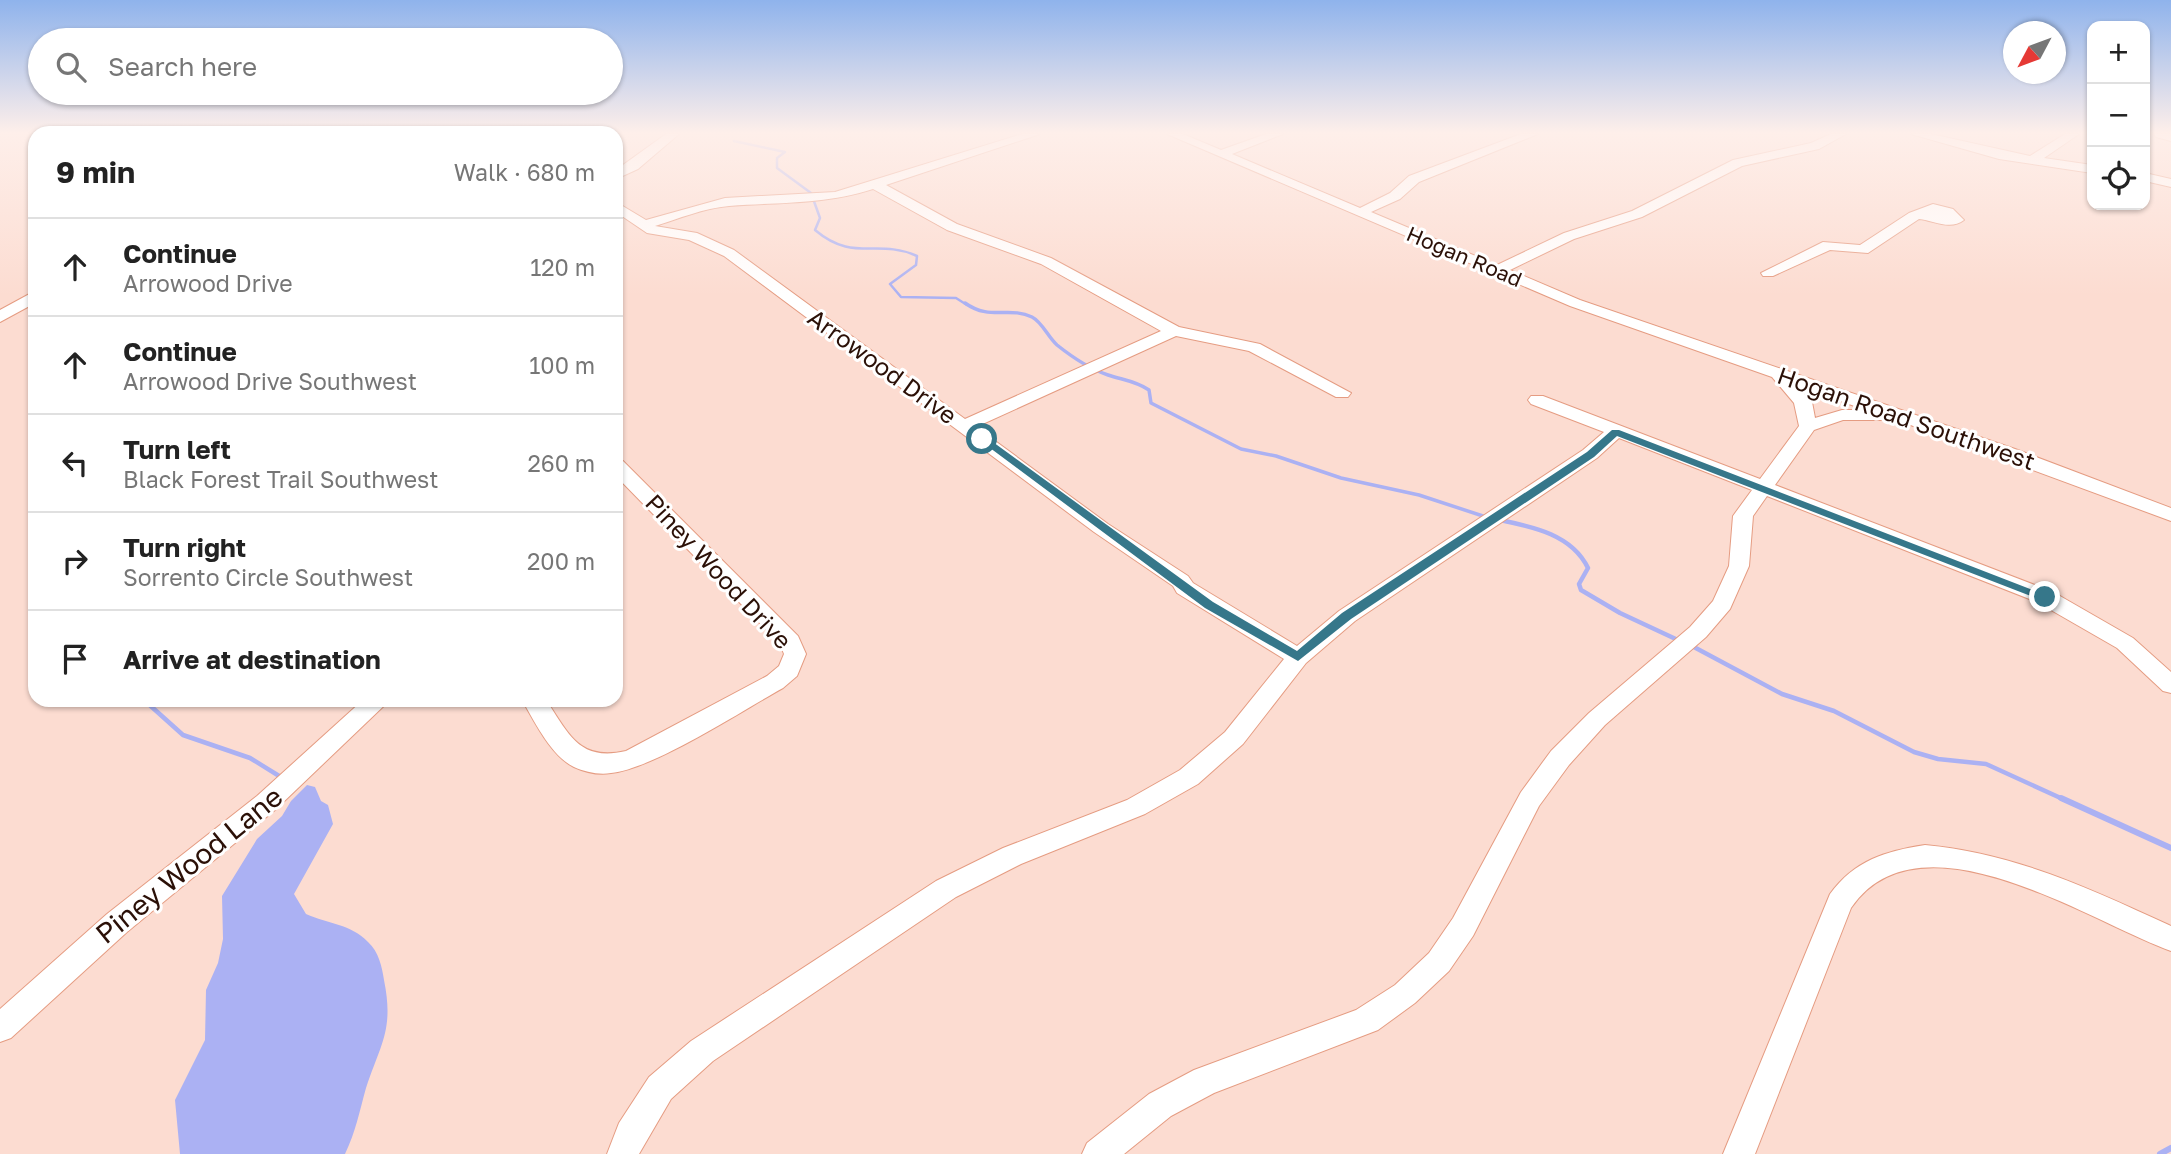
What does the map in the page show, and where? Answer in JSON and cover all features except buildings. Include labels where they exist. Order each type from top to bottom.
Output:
[{"type":"street","points":[[642,225],[725,202],[812,200],[859,188]]},
{"type":"street","points":[[881,188],[952,227],[1046,261],[1174,331],[1254,347],[1342,393]]},
{"type":"street","name":"Hogan Road","points":[[1299,188],[1497,271],[1640,327]]},
{"type":"street","points":[[1359,213],[1395,196],[1404,188]]},
{"type":"street","points":[[1497,271],[1569,236],[1637,214],[1689,188]]},
{"type":"street","name":"Arrowood Drive","points":[[623,211],[652,230],[692,236],[729,253],[824,326],[1209,605],[1298,657]]},
{"type":"street","points":[[1768,273],[1828,245],[1863,250],[1914,216],[1923,215]]},
{"type":"street","points":[[0,318],[28,300]]},
{"type":"street","points":[[0,318],[28,313]]},
{"type":"street","name":"Hogan Road Southwest","points":[[1640,327],[2021,457],[2171,515]]},
{"type":"street","points":[[964,426],[1174,331]]},
{"type":"street","points":[[1776,374],[1803,402],[1808,426]]},
{"type":"street","points":[[1537,400],[2073,610],[2125,643],[2171,685]]},
{"type":"street","points":[[1098,1154],[1160,1105],[1205,1081],[1331,1036],[1367,1020],[1405,994],[1438,962],[1463,927],[1530,799],[1560,758],[1597,719],[1698,632],[1722,604],[1738,566],[1743,516],[1808,426],[1842,415],[1897,415]]},
{"type":"street","points":[[623,1154],[630,1134],[660,1088],[702,1051],[946,889],[1012,856],[1136,807],[1189,777],[1234,738],[1298,657],[1347,616],[1590,454],[1615,432]]},
{"type":"street","name":"Piney Wood Drive","points":[[539,707],[573,756],[590,766],[611,766],[632,759],[763,688],[789,670],[795,654],[790,641],[623,476]]},
{"type":"street","name":"Piney Wood Lane","points":[[0,1028],[117,923],[266,803],[370,707]]},
{"type":"street","points":[[1739,1154],[1840,902],[1857,880],[1883,865],[1932,857],[1994,865],[2042,881],[2171,939]]},
{"type":"water","points":[[307,785],[315,787],[321,801],[328,805],[333,824],[294,894],[306,914],[354,931],[372,946],[381,965],[387,997],[387,1024],[352,1138],[345,1154],[180,1154],[175,1100],[205,1040],[206,990],[218,963],[223,939],[222,896],[257,839],[282,816],[291,801]]},
{"type":"waterway","points":[[804,188],[811,193],[820,218],[815,230],[829,240],[854,248],[890,249],[917,256],[916,265],[890,284],[901,297],[956,298],[967,305]]},
{"type":"waterway","points":[[965,303],[983,311],[1032,317],[1057,345],[1081,362],[1144,387],[1149,390],[1151,403],[1241,449],[1276,456],[1341,478],[1419,495],[1486,517]]},
{"type":"waterway","points":[[1498,520],[1505,521]]},
{"type":"waterway","points":[[1500,520],[1505,521]]},
{"type":"waterway","points":[[1505,521],[1510,522]]},
{"type":"waterway","points":[[1505,521],[1539,530],[1562,540],[1581,557],[1588,568],[1579,584],[1581,590],[1620,613],[1680,641]]},
{"type":"waterway","points":[[1692,646],[1782,694],[1834,711],[1914,752],[1938,759],[1986,764],[2065,800]]},
{"type":"waterway","points":[[152,707],[183,735],[250,758],[284,779]]},
{"type":"waterway","points":[[2061,798],[2171,848]]},
{"type":"waterway","points":[[2160,1154],[2171,1148]]},
{"type":"route","points":[[982,439],[1101,528],[1181,581],[1185,588],[1209,605],[1298,657],[1347,616],[1590,454],[1615,432],[2045,597]]}]
